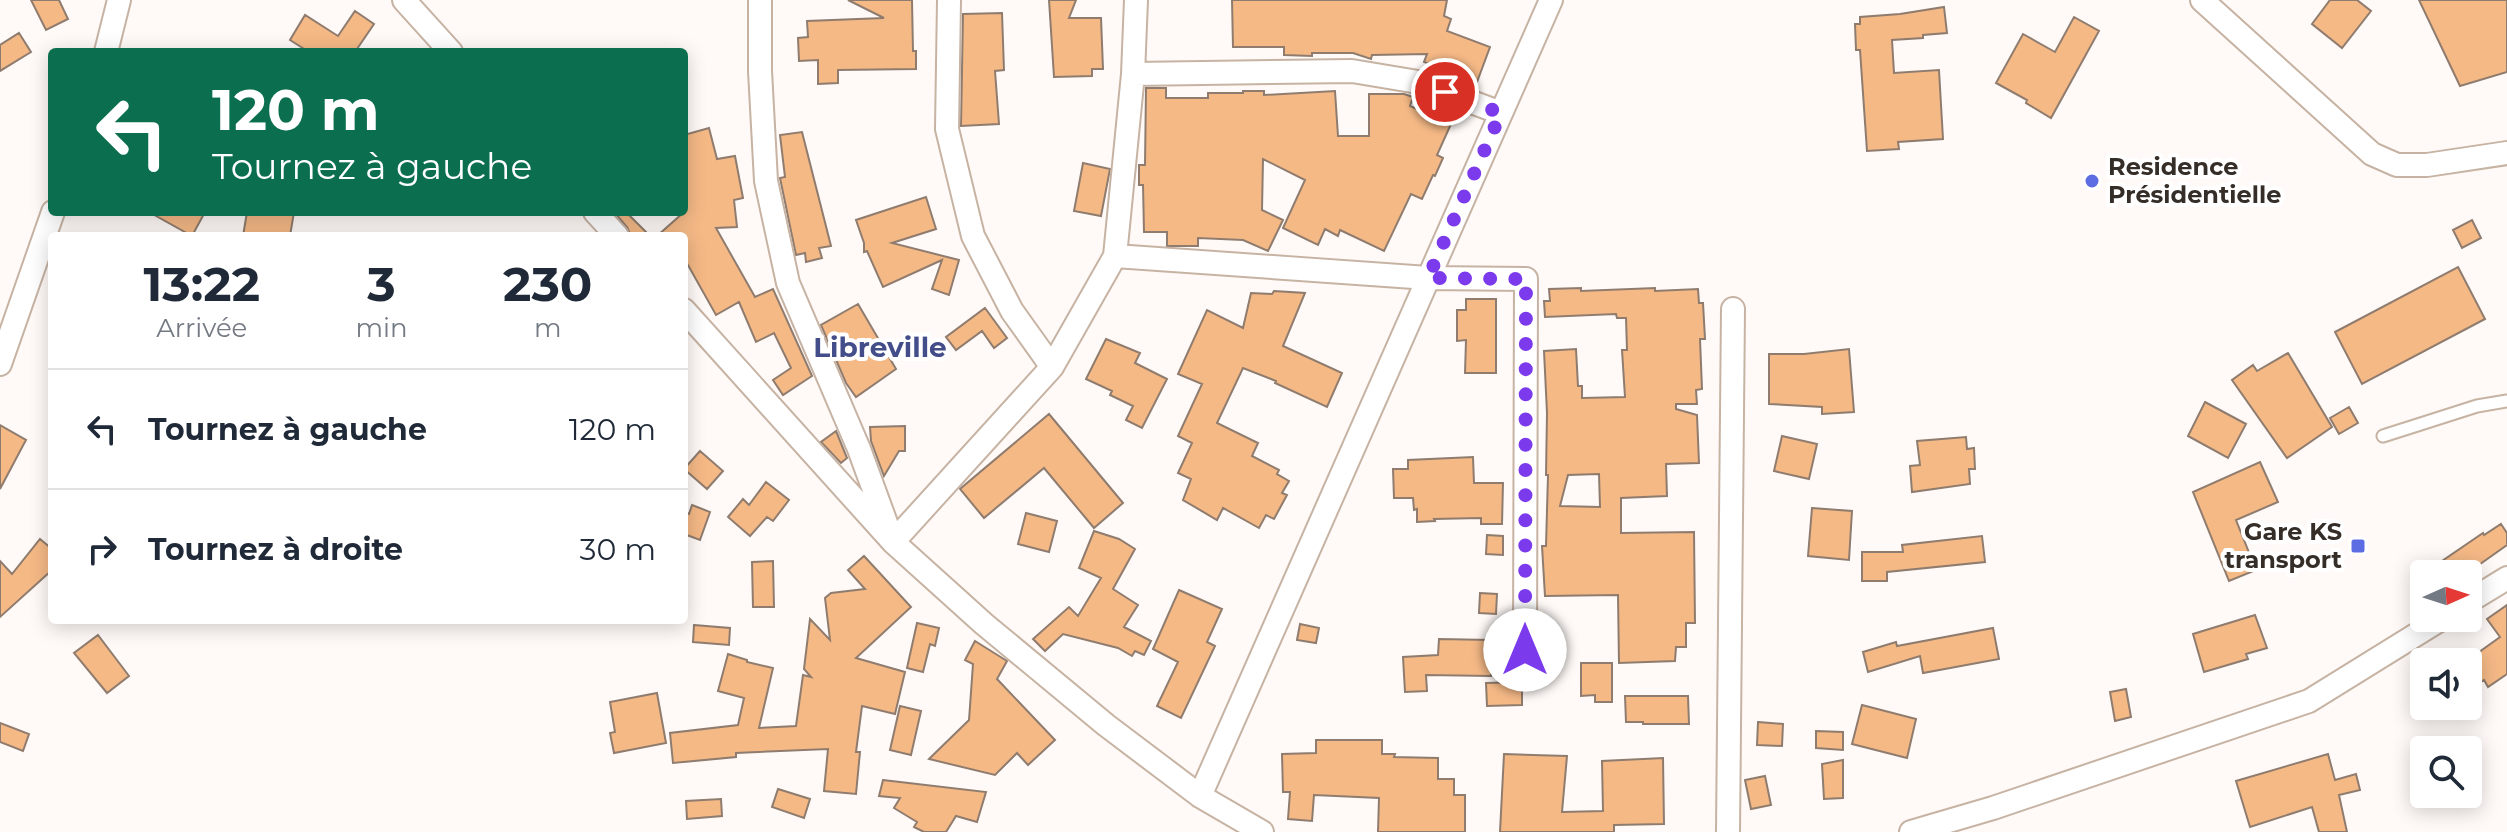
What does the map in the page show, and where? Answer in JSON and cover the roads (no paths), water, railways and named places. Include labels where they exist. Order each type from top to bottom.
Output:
[{"type":"street","points":[[107,48],[119,0]]},
{"type":"street","points":[[404,0],[447,48]]},
{"type":"street","points":[[760,0],[766,181],[788,283],[859,449],[893,542]]},
{"type":"street","points":[[949,0],[947,129],[973,236],[1012,311],[1052,367]]},
{"type":"street","points":[[893,542],[1052,367],[1115,256],[1133,74],[1136,0]]},
{"type":"street","points":[[1200,796],[1551,0]]},
{"type":"street","points":[[2202,0],[2372,154],[2397,165],[2427,165],[2507,153]]},
{"type":"street","points":[[1133,74],[1352,71],[1418,82],[1501,113]]},
{"type":"street","points":[[0,364],[52,216]]},
{"type":"street","points":[[599,216],[613,232]]},
{"type":"street","points":[[1115,256],[1428,278],[1526,279],[1525,650]]},
{"type":"street","points":[[1728,832],[1733,309]]},
{"type":"street","points":[[688,314],[893,542],[984,624],[1106,725],[1200,796],[1262,832]]},
{"type":"street","points":[[2482,593],[2507,578]]},
{"type":"street","points":[[1911,832],[1993,808],[2309,701],[2420,632]]},
{"type":"lane","points":[[2383,436],[2477,406],[2507,401]]},
{"type":"place","name":"Residence Présidentielle","points":[[2092,181]]},
{"type":"place","name":"Gare KS transport","points":[[2358,546]]},
{"type":"district","name":"Libreville","points":[[880,347]]}]
